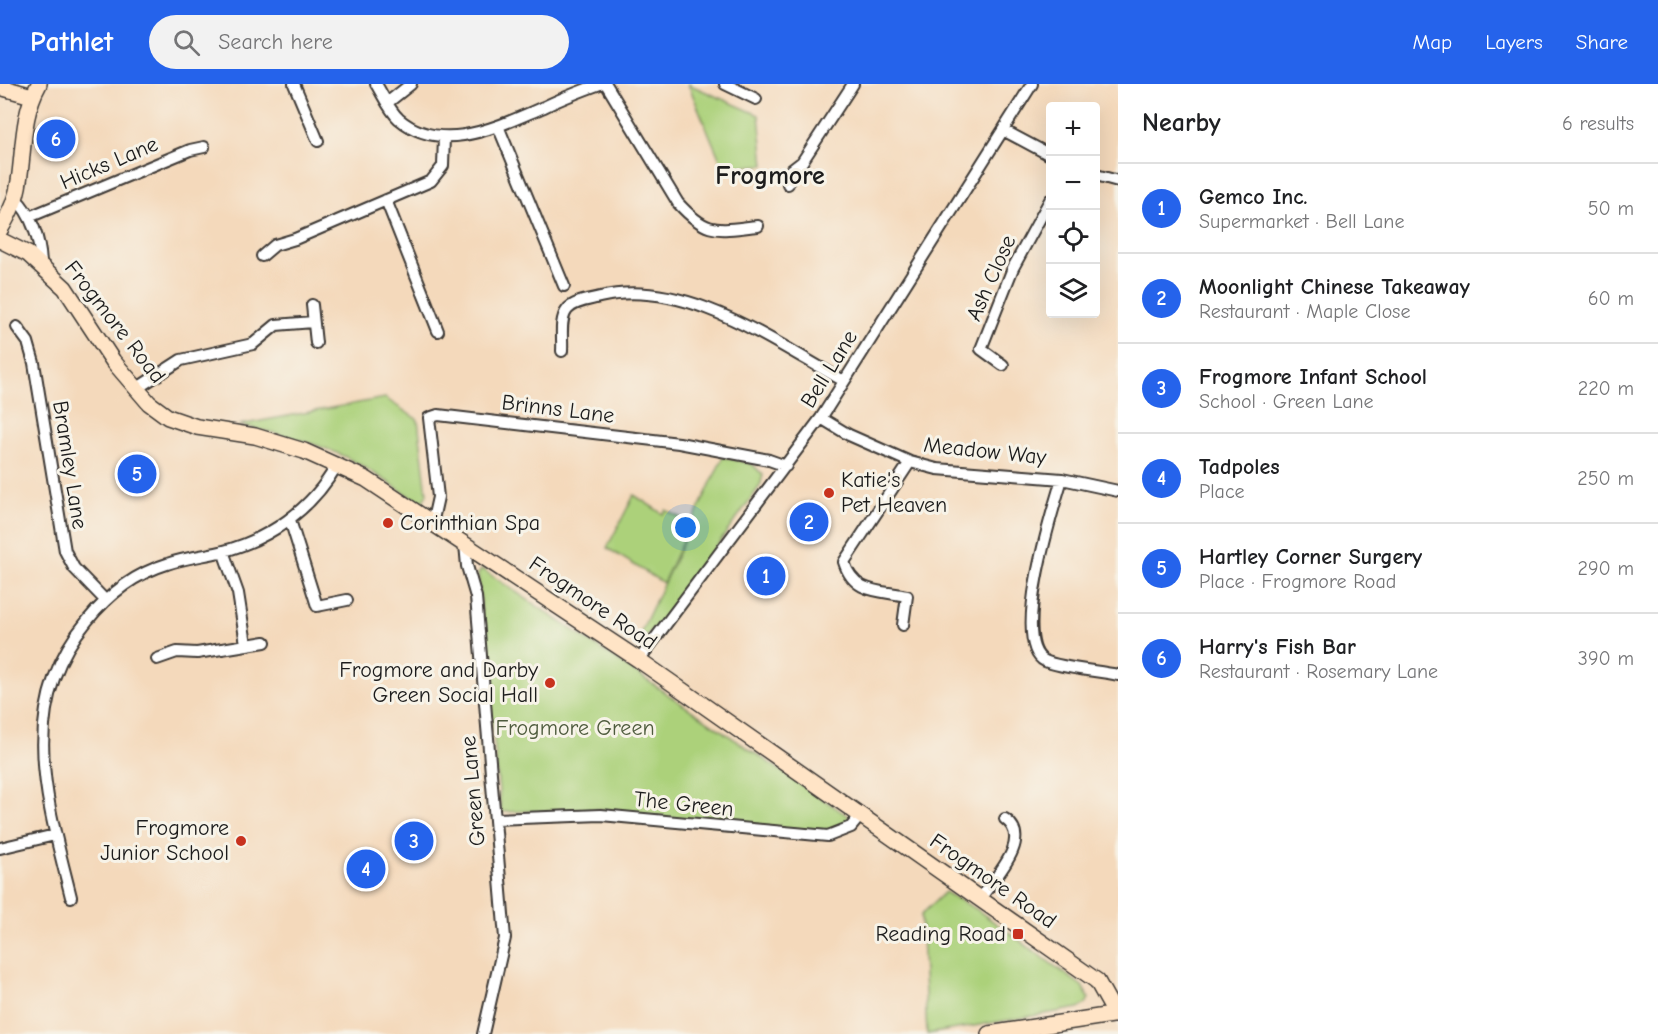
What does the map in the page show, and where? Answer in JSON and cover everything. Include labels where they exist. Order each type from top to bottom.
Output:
[{"type":"street","points":[[294,84],[318,141]]},
{"type":"street","points":[[376,84],[399,119],[420,130],[444,137],[473,134],[498,126],[600,84]]},
{"type":"street","points":[[387,103],[411,84]]},
{"type":"street","points":[[606,84],[678,203],[692,218],[704,227],[722,229],[758,226]]},
{"type":"street","points":[[725,84],[756,99]]},
{"type":"street","points":[[788,184],[789,172],[802,162],[853,84]]},
{"type":"street","name":"Bell Lane","points":[[639,660],[821,418],[1032,84]]},
{"type":"street","points":[[0,87],[35,90],[25,122],[15,198],[0,230]]},
{"type":"street","points":[[498,126],[564,286]]},
{"type":"street","points":[[1003,130],[1046,153]]},
{"type":"street","points":[[262,256],[275,244],[295,239],[431,181],[443,166],[444,137]]},
{"type":"street","name":"Hicks Lane","points":[[30,217],[190,150],[204,147]]},
{"type":"street","points":[[1100,177],[1118,182]]},
{"type":"street","name":"Frogmore Road","points":[[15,198],[30,217],[41,263]]},
{"type":"street","points":[[386,200],[438,331]]},
{"type":"street","name":"Ash Close","points":[[1003,365],[981,349],[1014,268],[1046,208]]},
{"type":"street","name":"Frogmore Road","points":[[0,240],[41,263],[72,298],[113,361],[136,389],[168,417],[197,427],[255,436],[304,451],[366,479],[639,660],[1097,981],[1117,1014]]},
{"type":"street","points":[[562,351],[563,321],[566,311],[575,303],[610,295],[639,293],[677,298],[715,311],[844,381]]},
{"type":"street","points":[[312,306],[316,343]]},
{"type":"street","points":[[136,389],[181,360],[253,344],[276,325],[313,322]]},
{"type":"street","name":"Bramley Lane","points":[[17,327],[28,342],[34,363],[65,551],[74,568],[105,599]]},
{"type":"street","name":"Brinns Lane","points":[[432,524],[438,497],[429,418],[438,415],[679,443],[769,460],[786,466]]},
{"type":"street","name":"Meadow Way","points":[[821,418],[849,435],[909,462],[937,469],[1062,479],[1118,490]]},
{"type":"street","points":[[903,625],[907,596],[859,587],[849,578],[844,562],[909,462]]},
{"type":"street","points":[[71,897],[43,778],[42,723],[52,677],[71,640],[105,599],[135,578],[167,564],[223,551],[265,537],[290,520],[326,484],[337,465]]},
{"type":"street","points":[[1062,479],[1035,586],[1031,637],[1034,650],[1044,661],[1118,675]]},
{"type":"street","points":[[290,520],[317,606],[347,600]]},
{"type":"street","name":"Green Lane","points":[[465,544],[467,566],[476,597],[504,938],[483,1034]]},
{"type":"street","points":[[223,551],[238,593],[246,645]]},
{"type":"street","points":[[157,659],[177,652],[197,652],[265,642]]},
{"type":"street","name":"The Green","points":[[496,819],[602,815],[828,836],[851,827],[860,816]]},
{"type":"street","points":[[980,899],[1016,846],[1017,833],[1012,824],[1005,819]]},
{"type":"street","points":[[0,848],[55,835]]},
{"type":"street","points":[[989,1034],[1117,1014]]},
{"type":"green space","points":[[688,84],[759,115],[764,165],[723,167]]},
{"type":"green space","points":[[385,398],[418,420],[427,494],[423,501],[416,500],[344,456],[300,440],[239,425]]},
{"type":"green space","points":[[723,457],[752,464],[763,475],[760,486],[672,608],[644,639],[639,636]]},
{"type":"green space","points":[[634,495],[663,514],[666,510],[691,523],[663,583],[607,548]]},
{"type":"green space","name":"Frogmore Green","points":[[482,569],[851,818],[837,828],[812,833],[690,822],[600,809],[501,812],[478,574]]},
{"type":"green space","points":[[945,892],[976,909],[1082,986],[1089,998],[1086,1004],[1079,1008],[927,1034],[921,915]]},
{"type":"place","name":"Harry's Fish Bar","points":[[56,139]]},
{"type":"place","name":"Hartley Corner Surgery","points":[[137,474]]},
{"type":"place","name":"Katie's Pet Heaven","points":[[829,493]]},
{"type":"place","name":"Moonlight Chinese Takeaway","points":[[809,522]]},
{"type":"place","name":"Corinthian Spa","points":[[388,523]]},
{"type":"place","name":"Gemco Inc.","points":[[766,576]]},
{"type":"place","name":"Frogmore and Darby Green Social Hall","points":[[550,683]]},
{"type":"place","name":"Frogmore Junior School","points":[[241,841]]},
{"type":"place","name":"Frogmore Infant School","points":[[414,841]]},
{"type":"place","name":"Tadpoles","points":[[366,869]]},
{"type":"place","name":"Reading Road","points":[[1018,934]]},
{"type":"district","name":"Frogmore","points":[[770,176]]}]
